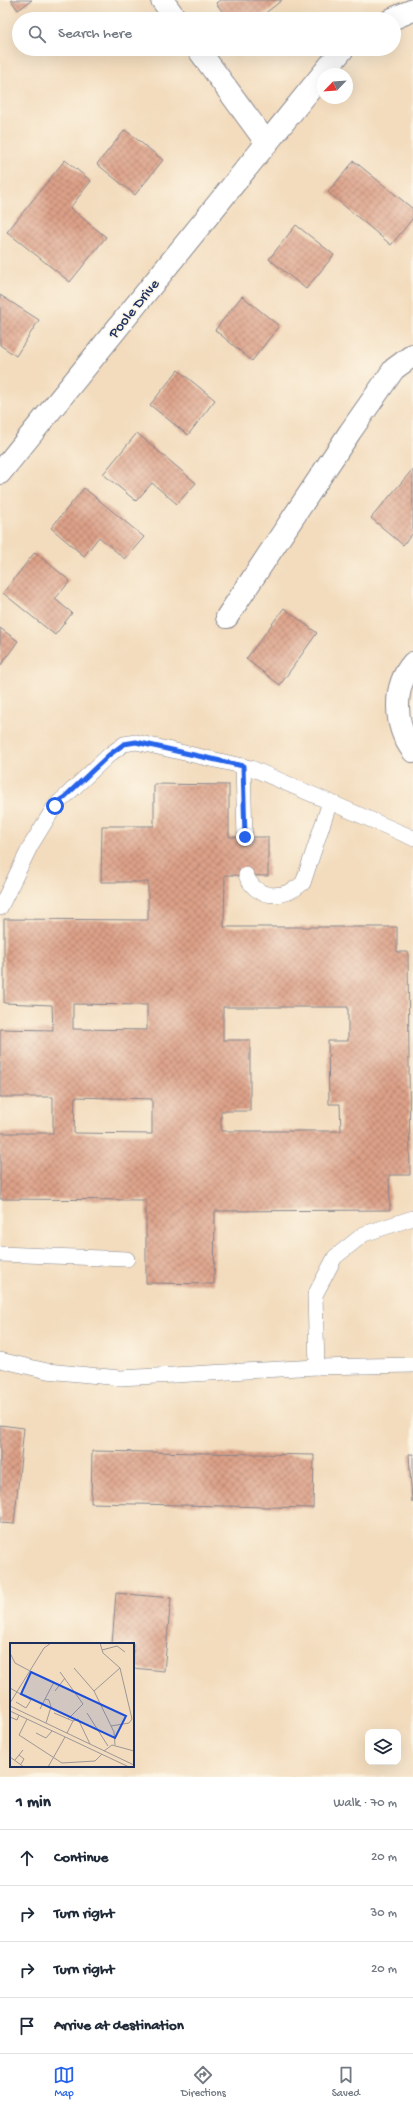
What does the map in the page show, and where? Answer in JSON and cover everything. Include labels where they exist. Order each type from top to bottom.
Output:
[{"type":"street","points":[[162,0],[171,12]]},
{"type":"street","points":[[401,15],[413,10]]},
{"type":"street","points":[[203,56],[266,142]]},
{"type":"street","name":"Poole Drive","points":[[0,473],[266,142],[337,56]]},
{"type":"street","points":[[227,617],[350,432],[394,369],[413,355]]},
{"type":"street","points":[[413,663],[407,670],[400,688],[397,707],[400,726],[407,744],[413,751]]},
{"type":"lane","points":[[0,908],[31,845],[55,806],[109,755],[124,744],[136,742],[243,766],[413,838]]},
{"type":"lane","points":[[243,766],[245,837]]},
{"type":"lane","points":[[246,875],[250,886],[267,894],[280,895],[293,892],[303,883],[330,802]]},
{"type":"lane","points":[[316,1367],[315,1295],[335,1258],[364,1234],[413,1218]]},
{"type":"lane","points":[[0,1254],[127,1259]]},
{"type":"lane","points":[[0,1360],[47,1371],[120,1378],[316,1367],[413,1365]]},
{"type":"building","points":[[11,0],[32,0],[18,10]]},
{"type":"building","points":[[220,0],[282,0],[267,12],[223,12],[216,3]]},
{"type":"building","points":[[125,130],[163,160],[135,195],[97,164]]},
{"type":"building","points":[[65,160],[91,181],[70,208],[106,237],[70,282],[7,232]]},
{"type":"building","points":[[354,161],[413,209],[413,218],[391,245],[328,192]]},
{"type":"building","points":[[296,225],[334,255],[306,289],[269,259]]},
{"type":"building","points":[[0,295],[39,320],[16,356],[0,345]]},
{"type":"building","points":[[242,296],[279,326],[252,361],[215,330]]},
{"type":"building","points":[[178,370],[215,400],[188,435],[150,405]]},
{"type":"building","points":[[137,433],[196,483],[177,504],[152,483],[136,501],[103,474]]},
{"type":"building","points":[[413,469],[413,533],[403,545],[371,518]]},
{"type":"building","points":[[84,488],[144,537],[125,559],[99,537],[84,556],[51,528]]},
{"type":"building","points":[[35,552],[70,581],[55,599],[72,613],[55,635],[3,593]]},
{"type":"building","points":[[284,608],[317,633],[280,685],[246,659]]},
{"type":"building","points":[[0,628],[18,641],[0,666]]},
{"type":"building","points":[[154,784],[229,785],[229,837],[268,837],[268,876],[225,875],[224,927],[397,927],[397,952],[408,952],[410,1175],[389,1175],[390,1210],[215,1211],[214,1284],[146,1283],[146,1200],[0,1199],[0,1133],[53,1133],[53,1097],[0,1097],[0,1029],[53,1030],[52,1005],[4,1003],[4,919],[148,920],[148,882],[101,882],[102,826],[154,826]],"holes":[[[73,1004],[147,1005],[147,1030],[73,1029]],[[223,1007],[348,1007],[348,1041],[328,1041],[329,1104],[340,1104],[341,1131],[221,1131],[221,1111],[250,1111],[250,1040],[223,1040]],[[75,1097],[152,1099],[152,1134],[74,1133]]]},
{"type":"building","points":[[0,1425],[24,1428],[14,1524],[0,1523]]},
{"type":"building","points":[[92,1451],[314,1455],[313,1508],[91,1503]]},
{"type":"building","points":[[409,1454],[413,1454],[413,1502],[412,1502]]},
{"type":"building","points":[[116,1593],[171,1598],[164,1671],[134,1668],[134,1643],[112,1643]]},
{"type":"route","points":[[55,806],[109,755],[124,744],[136,742],[243,766],[245,837]]}]
